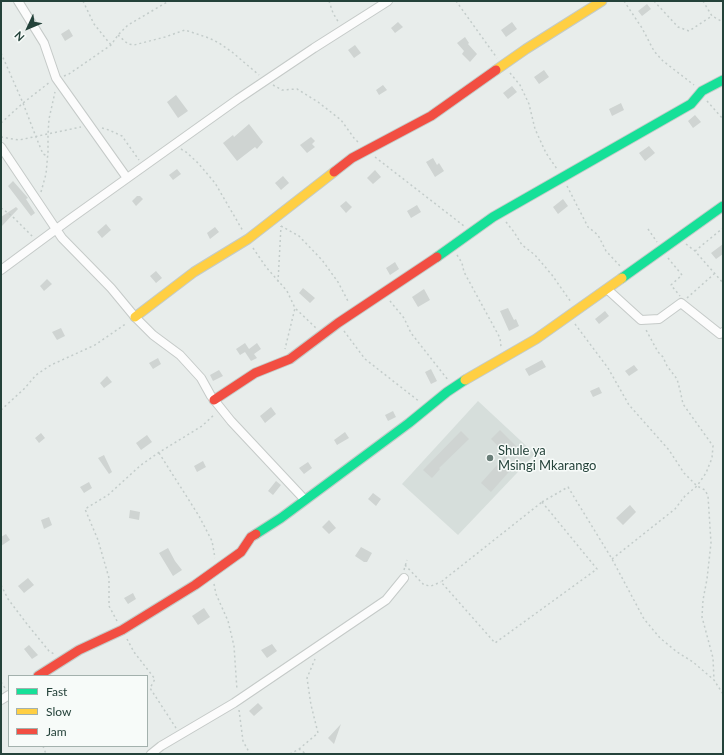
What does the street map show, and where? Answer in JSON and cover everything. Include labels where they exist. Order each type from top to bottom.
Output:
[{"type":"street","points":[[18,1],[44,43],[57,80],[127,178]]},
{"type":"street","points":[[1,270],[173,145],[343,29],[388,1]]},
{"type":"street","points":[[135,317],[194,272],[248,238],[352,158],[431,116],[526,49],[602,1]]},
{"type":"street","points":[[214,400],[255,374],[290,359],[338,322],[452,247],[498,214],[691,104],[702,91],[723,80]]},
{"type":"street","points":[[1,147],[62,238],[111,288],[135,317],[153,335],[180,355],[201,378],[214,400],[231,421],[305,500]]},
{"type":"street","points":[[40,675],[79,650],[122,630],[195,585],[241,552],[251,537],[305,500],[454,388],[536,339],[723,206]]},
{"type":"street","points":[[607,289],[642,320],[659,319],[681,303],[720,334],[723,332]]},
{"type":"street","points":[[151,754],[237,701],[386,600],[404,578]]},
{"type":"path","points":[[83,1],[94,24],[111,44]]},
{"type":"path","points":[[1,123],[23,103],[57,80],[69,74],[111,44],[128,25],[169,1]]},
{"type":"path","points":[[329,1],[333,13],[343,29]]},
{"type":"path","points":[[456,1],[503,66],[520,85],[529,104],[538,135],[546,153],[562,177],[588,227],[598,235],[606,251],[614,258],[626,275]]},
{"type":"path","points":[[624,1],[642,28],[654,51],[663,61],[702,91],[706,100],[723,119]]},
{"type":"path","points":[[654,1],[678,28],[689,31],[712,16]]},
{"type":"path","points":[[703,1],[712,16],[723,22]]},
{"type":"path","points":[[118,35],[128,44],[134,45],[185,30],[219,43],[266,81],[282,90],[297,89],[318,102],[341,120],[354,138],[367,150],[471,232]]},
{"type":"path","points":[[1,53],[43,154],[48,156]]},
{"type":"path","points":[[36,199],[42,190],[46,174],[49,119],[57,80]]},
{"type":"path","points":[[1,137],[19,140],[78,127],[97,127],[109,130],[122,136],[144,166]]},
{"type":"path","points":[[173,145],[186,152],[198,163],[215,183],[240,227],[278,282],[286,291],[295,308],[316,328],[328,331]]},
{"type":"path","points":[[1,208],[12,216],[39,242]]},
{"type":"path","points":[[498,214],[514,232],[522,245],[535,255],[552,275],[574,312],[576,326],[608,368],[629,405],[668,450],[684,474],[697,486],[705,490],[708,496],[711,543],[702,616],[713,658],[714,680]]},
{"type":"path","points":[[278,282],[281,226],[299,236],[322,260],[338,282],[354,312]]},
{"type":"path","points":[[648,228],[662,250],[682,275],[671,285],[680,296],[681,303]]},
{"type":"path","points":[[695,251],[723,228]]},
{"type":"path","points":[[679,238],[695,251],[723,283]]},
{"type":"path","points":[[452,247],[462,263],[464,272],[500,338],[502,358]]},
{"type":"path","points":[[681,303],[714,274]]},
{"type":"path","points":[[382,293],[404,318],[412,333],[454,388]]},
{"type":"path","points":[[285,350],[295,308]]},
{"type":"path","points":[[1,410],[26,388],[36,375],[51,365],[95,345],[135,317]]},
{"type":"path","points":[[612,559],[662,520],[697,486],[706,473],[712,458],[713,446],[683,404],[676,379],[663,357],[658,352],[642,320]]},
{"type":"path","points":[[338,322],[365,359],[393,383],[428,408]]},
{"type":"path","points":[[180,735],[150,688],[155,679],[134,652],[109,606],[110,578],[98,540],[85,509],[108,495],[158,453],[202,426],[220,408]]},
{"type":"path","points":[[405,565],[424,584],[431,586],[441,582],[542,502],[568,486],[612,559],[644,619],[660,638],[677,652],[693,662],[714,680],[723,694]]},
{"type":"path","points":[[441,582],[495,643],[597,569],[542,502]]},
{"type":"path","points":[[404,578],[405,565],[408,560]]},
{"type":"path","points":[[1,585],[8,599],[49,651],[64,660]]},
{"type":"path","points":[[290,754],[300,749],[318,733],[311,705],[307,678],[317,656]]},
{"type":"path","points":[[237,701],[243,741],[250,754]]},
{"type":"path","points":[[300,749],[306,754]]},
{"type":"shaded area","points":[[478,401],[535,454],[458,535],[402,484]]},
{"type":"building","points":[[647,4],[651,9],[642,16],[638,11]]},
{"type":"building","points":[[398,22],[403,27],[395,33],[391,28]]},
{"type":"building","points":[[512,22],[517,29],[506,37],[501,30]]},
{"type":"building","points":[[69,29],[73,36],[65,41],[61,34]]},
{"type":"building","points":[[465,37],[469,43],[468,44],[477,54],[470,62],[462,54],[464,51],[457,43]]},
{"type":"building","points":[[355,45],[361,53],[354,58],[348,50]]},
{"type":"building","points":[[544,70],[549,77],[539,84],[534,77]]},
{"type":"building","points":[[383,85],[387,90],[379,95],[376,90]]},
{"type":"building","points":[[512,86],[517,92],[508,99],[503,93]]},
{"type":"building","points":[[176,95],[188,111],[178,118],[167,102]]},
{"type":"building","points":[[621,103],[624,110],[612,116],[609,109]]},
{"type":"building","points":[[695,115],[701,122],[693,128],[688,121]]},
{"type":"building","points":[[249,124],[263,142],[257,149],[255,147],[237,161],[223,143],[233,135],[234,137]]},
{"type":"building","points":[[311,137],[315,141],[312,144],[315,147],[307,153],[300,145]]},
{"type":"building","points":[[649,146],[655,153],[645,161],[639,153]]},
{"type":"building","points":[[433,158],[437,165],[439,163],[444,171],[435,177],[426,162]]},
{"type":"building","points":[[177,169],[181,174],[173,180],[169,175]]},
{"type":"building","points":[[375,170],[381,177],[373,184],[367,178]]},
{"type":"building","points":[[283,176],[289,183],[281,190],[275,183]]},
{"type":"building","points":[[13,181],[28,198],[26,199],[35,213],[31,216],[8,186]]},
{"type":"building","points":[[137,196],[140,196],[143,199],[136,206],[132,201]]},
{"type":"building","points":[[563,199],[568,206],[558,214],[553,207]]},
{"type":"building","points":[[346,201],[352,207],[346,213],[340,206]]},
{"type":"building","points":[[417,205],[421,212],[411,218],[407,211]]},
{"type":"building","points":[[16,207],[18,209],[1,227],[1,217]]},
{"type":"building","points":[[106,224],[111,230],[102,238],[97,232]]},
{"type":"building","points":[[215,227],[219,232],[210,239],[207,233]]},
{"type":"building","points":[[723,244],[723,254],[716,259],[711,253]]},
{"type":"building","points":[[395,262],[399,269],[390,275],[386,268]]},
{"type":"building","points":[[156,271],[162,278],[156,283],[150,276]]},
{"type":"building","points":[[47,279],[52,284],[44,291],[40,286]]},
{"type":"building","points":[[303,288],[315,298],[310,303],[299,293]]},
{"type":"building","points":[[424,289],[430,300],[418,307],[412,297]]},
{"type":"building","points":[[508,308],[519,326],[509,331],[500,311]]},
{"type":"building","points":[[605,311],[609,316],[599,324],[595,319]]},
{"type":"building","points":[[61,328],[65,336],[57,340],[52,332]]},
{"type":"building","points":[[245,343],[249,349],[257,343],[261,349],[254,354],[257,358],[251,361],[245,352],[240,355],[236,349]]},
{"type":"building","points":[[158,358],[161,364],[153,369],[149,363]]},
{"type":"building","points":[[542,360],[546,367],[529,376],[525,369]]},
{"type":"building","points":[[634,365],[638,370],[629,376],[625,371]]},
{"type":"building","points":[[431,369],[437,381],[431,384],[425,372]]},
{"type":"building","points":[[219,370],[223,376],[213,381],[210,375]]},
{"type":"building","points":[[107,376],[112,382],[104,388],[100,383]]},
{"type":"building","points":[[599,387],[602,393],[593,397],[590,391]]},
{"type":"building","points":[[271,407],[276,414],[265,423],[260,416]]},
{"type":"building","points":[[393,411],[396,417],[388,421],[385,415]]},
{"type":"building","points":[[500,430],[518,448],[509,457],[491,439]]},
{"type":"building","points":[[461,431],[469,439],[439,468],[440,469],[432,478],[423,470]]},
{"type":"building","points":[[345,432],[349,438],[337,445],[334,440]]},
{"type":"building","points":[[41,433],[45,438],[39,443],[35,438]]},
{"type":"building","points":[[147,435],[152,442],[141,450],[136,443]]},
{"type":"building","points":[[104,455],[112,472],[109,474],[98,458]]},
{"type":"building","points":[[505,456],[515,465],[491,492],[481,483]]},
{"type":"building","points":[[203,461],[206,467],[197,472],[194,466]]},
{"type":"building","points":[[308,462],[312,468],[304,474],[299,468]]},
{"type":"building","points":[[276,481],[281,485],[273,495],[268,491]]},
{"type":"building","points":[[89,482],[92,488],[84,493],[80,487]]},
{"type":"building","points":[[373,493],[381,499],[376,506],[368,499]]},
{"type":"building","points":[[630,505],[636,512],[623,525],[616,518]]},
{"type":"building","points":[[130,510],[140,512],[139,520],[129,518]]},
{"type":"building","points":[[49,517],[52,525],[44,529],[41,520]]},
{"type":"building","points":[[329,520],[336,528],[329,534],[322,527]]},
{"type":"building","points":[[6,534],[10,540],[1,546],[1,537]]},
{"type":"building","points":[[361,547],[372,553],[367,562],[364,562],[355,556]]},
{"type":"building","points":[[168,548],[182,570],[173,576],[159,553]]},
{"type":"building","points":[[28,578],[34,585],[24,593],[18,586]]},
{"type":"building","points":[[133,593],[136,599],[128,604],[124,598]]},
{"type":"building","points":[[204,608],[210,617],[198,625],[192,616]]},
{"type":"building","points":[[272,644],[277,651],[267,658],[261,650]]},
{"type":"building","points":[[29,645],[38,655],[32,659],[24,649]]},
{"type":"building","points":[[258,703],[263,708],[254,716],[249,711]]},
{"type":"building","points":[[341,724],[334,744],[328,738]]},
{"type":"traffic: fast","points":[[437,257],[493,217],[691,104],[702,91],[723,80]]},
{"type":"traffic: fast","points":[[622,278],[723,206]]},
{"type":"traffic: fast","points":[[256,534],[281,518],[409,423],[447,392],[465,380]]},
{"type":"traffic: slow","points":[[496,70],[526,49],[602,1]]},
{"type":"traffic: slow","points":[[135,317],[194,272],[248,239],[334,172]]},
{"type":"traffic: slow","points":[[465,380],[536,339],[622,278]]},
{"type":"traffic: jam","points":[[334,172],[352,158],[431,116],[496,70]]},
{"type":"traffic: jam","points":[[214,400],[255,373],[290,359],[338,323],[437,257]]},
{"type":"traffic: jam","points":[[40,675],[79,650],[122,630],[195,585],[241,552],[251,537],[256,534]]},
{"type":"place","name":"Shule ya Msingi Mkarango","points":[[490,458]]}]
